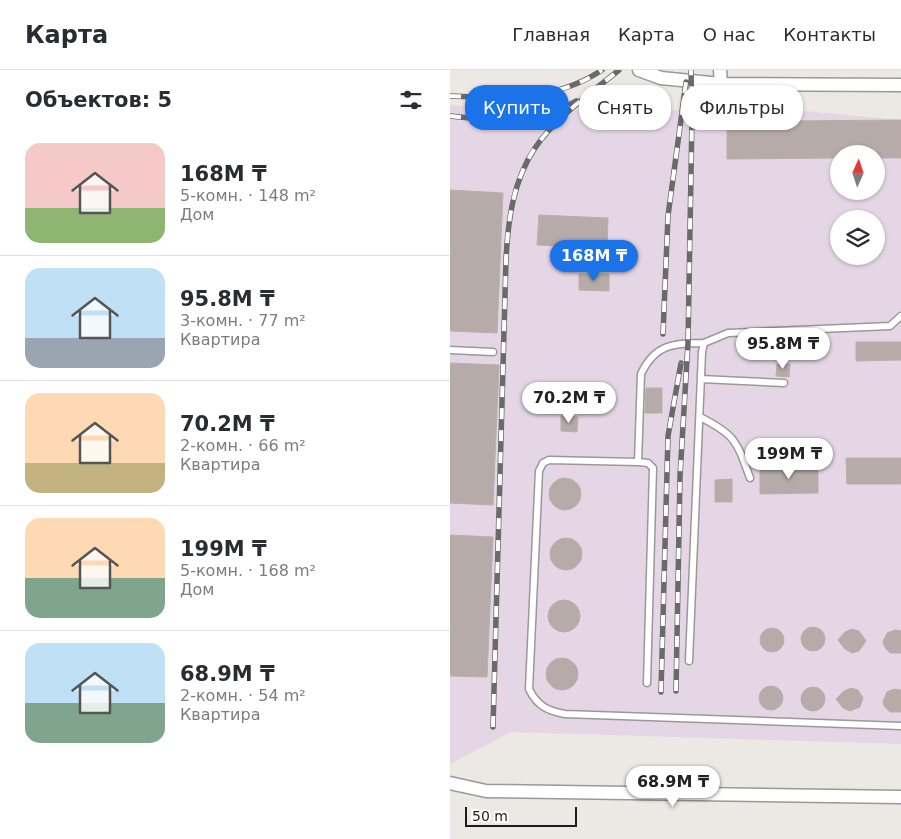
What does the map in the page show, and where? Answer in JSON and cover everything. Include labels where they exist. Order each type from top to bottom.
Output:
[{"type":"street","points":[[639,70],[661,78],[721,84],[901,85]]},
{"type":"street","points":[[720,70],[721,84]]},
{"type":"street","points":[[450,783],[486,791],[901,797]]},
{"type":"lane","points":[[638,462],[642,374],[646,364],[657,353],[668,346],[677,343],[704,343],[728,333],[890,326],[901,316]]},
{"type":"lane","points":[[689,661],[704,343]]},
{"type":"lane","points":[[450,350],[493,352]]},
{"type":"lane","points":[[701,379],[784,382]]},
{"type":"lane","points":[[700,417],[727,433],[738,445],[750,478]]},
{"type":"lane","points":[[647,683],[653,468],[648,463],[638,462],[549,460],[538,471],[529,689],[540,705],[550,712],[565,714],[901,726]]},
{"type":"shaded area","points":[[450,105],[465,106],[465,130],[569,130],[569,110],[579,110],[579,130],[671,130],[671,110],[681,110],[681,130],[803,130],[803,111],[901,120],[901,744],[511,732],[450,764]]},
{"type":"building","points":[[901,120],[901,158],[885,158],[885,145],[830,145],[830,158],[727,159],[727,130],[803,130],[803,121]]},
{"type":"building","points":[[450,190],[503,193],[497,333],[450,331]]},
{"type":"building","points":[[539,215],[608,218],[607,247],[537,245]]},
{"type":"building","points":[[579,274],[609,274],[609,291],[579,290]]},
{"type":"building","points":[[856,342],[901,342],[901,360],[856,361]]},
{"type":"building","points":[[450,363],[499,365],[493,505],[450,503]]},
{"type":"building","points":[[777,364],[790,364],[789,377],[776,376]]},
{"type":"building","points":[[646,388],[662,388],[662,413],[645,413]]},
{"type":"building","points":[[561,416],[578,417],[577,432],[561,431]]},
{"type":"building","points":[[846,458],[901,458],[901,484],[847,484]]},
{"type":"building","points":[[818,466],[818,493],[760,494],[760,468]]},
{"type":"building","points":[[565,478],[571,479],[576,483],[580,488],[580,500],[576,505],[571,509],[565,510],[559,509],[554,505],[550,500],[549,494],[550,488],[554,483],[559,479]]},
{"type":"building","points":[[732,479],[732,502],[715,502],[715,480]]},
{"type":"building","points":[[450,535],[493,537],[487,677],[450,676]]},
{"type":"building","points":[[566,538],[572,539],[577,543],[581,548],[581,560],[577,565],[572,569],[566,570],[560,569],[555,565],[551,560],[550,554],[551,548],[555,543],[560,539]]},
{"type":"building","points":[[564,600],[570,601],[575,605],[579,610],[579,622],[575,627],[570,631],[564,632],[558,631],[553,627],[549,622],[548,616],[549,610],[553,605],[558,601]]},
{"type":"building","points":[[813,627],[821,631],[825,639],[821,647],[813,651],[805,647],[801,639],[805,631]]},
{"type":"building","points":[[772,628],[777,629],[783,635],[783,645],[777,651],[772,652],[767,651],[761,645],[760,640],[761,635],[767,629]]},
{"type":"building","points":[[852,629],[859,631],[866,641],[859,651],[852,653],[845,649],[838,640],[845,632]]},
{"type":"building","points":[[895,630],[901,631],[901,653],[890,653],[885,648],[883,642],[887,633]]},
{"type":"building","points":[[562,658],[568,659],[573,663],[577,668],[577,680],[573,685],[568,689],[562,690],[556,689],[551,685],[547,680],[546,674],[547,668],[551,663],[556,659]]},
{"type":"building","points":[[771,686],[779,690],[783,698],[779,706],[771,710],[763,706],[759,698],[763,690]]},
{"type":"building","points":[[813,687],[818,688],[824,694],[824,704],[818,710],[813,711],[808,710],[802,704],[801,699],[802,694],[808,688]]},
{"type":"building","points":[[851,688],[858,690],[863,698],[860,707],[850,711],[843,708],[836,699],[844,691]]},
{"type":"building","points":[[894,689],[901,690],[901,712],[890,712],[884,706],[883,701],[887,692]]},
{"type":"railway","points":[[450,96],[490,98],[548,93],[566,88],[602,70]]},
{"type":"railway","points":[[493,727],[506,259],[510,215],[521,174],[543,137],[574,106],[619,70]]},
{"type":"railway","points":[[676,691],[680,476],[688,343],[692,117],[691,70]]},
{"type":"railway","points":[[663,334],[668,216],[686,82]]},
{"type":"railway","points":[[450,116],[499,120],[515,119],[546,114],[576,101]]},
{"type":"railway","points":[[661,692],[668,436],[681,363]]}]
